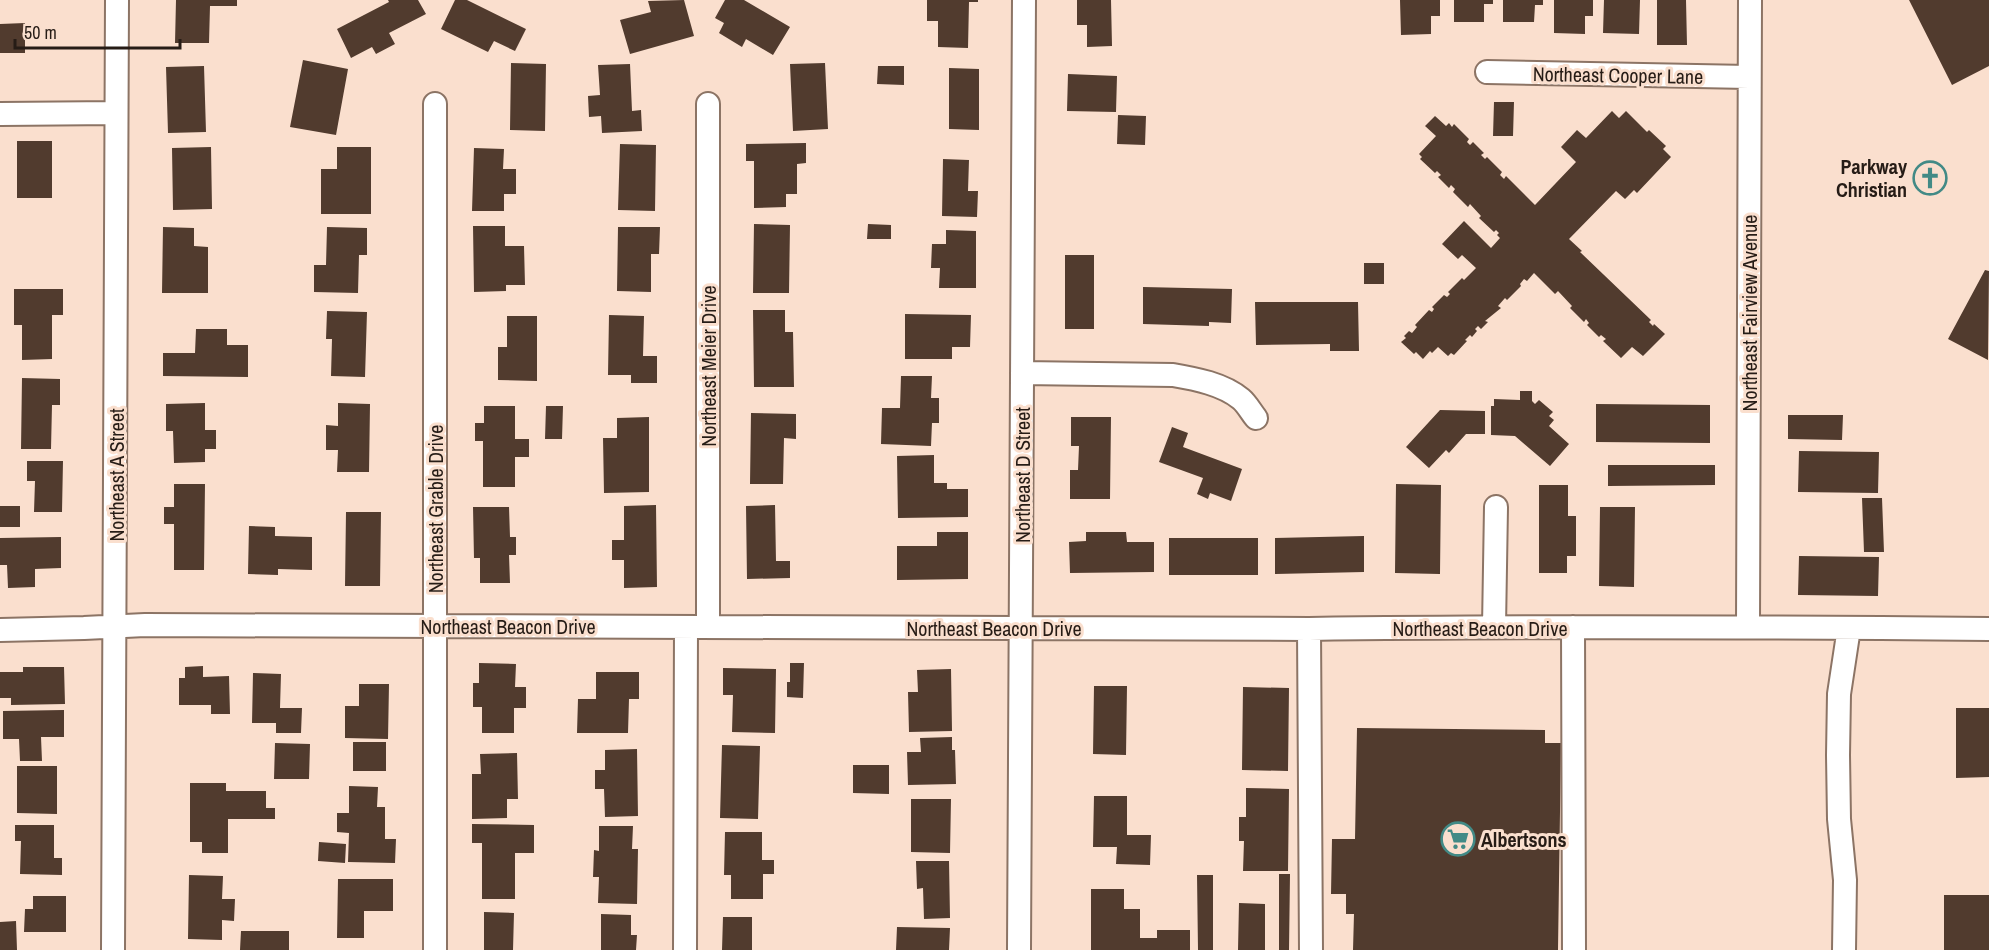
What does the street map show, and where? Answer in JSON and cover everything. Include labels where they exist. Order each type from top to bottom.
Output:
[{"type":"street","name":"Northeast A Street","points":[[113,950],[117,0]]},
{"type":"street","name":"Northeast D Street","points":[[1019,950],[1024,0]]},
{"type":"street","name":"Northeast Fairview Avenue","points":[[1748,627],[1750,0]]},
{"type":"street","name":"Northeast Cooper Lane","points":[[1487,72],[1749,77]]},
{"type":"street","name":"Northeast Grable Drive","points":[[435,104],[435,950]]},
{"type":"street","name":"Northeast Meier Drive","points":[[685,950],[697,627],[708,104]]},
{"type":"street","points":[[0,114],[117,113]]},
{"type":"street","points":[[1022,373],[1173,375],[1196,379],[1214,385],[1241,399],[1256,418]]},
{"type":"street","points":[[1494,627],[1497,507]]},
{"type":"street","name":"Northeast Beacon Drive","points":[[0,630],[145,625],[1309,630],[1494,627],[1989,629]]},
{"type":"street","points":[[1573,627],[1574,950]]},
{"type":"street","points":[[1844,950],[1845,880],[1839,819],[1839,693],[1849,628]]},
{"type":"street","points":[[1309,630],[1311,950]]},
{"type":"building","points":[[176,0],[237,0],[237,6],[210,6],[209,43],[175,43]]},
{"type":"building","points":[[388,0],[418,0],[426,14],[389,33],[395,44],[376,54],[372,47],[351,58],[337,29],[389,2]]},
{"type":"building","points":[[455,0],[467,0],[526,29],[515,51],[494,41],[488,52],[441,29]]},
{"type":"building","points":[[684,0],[694,36],[630,54],[620,20],[651,12],[648,1]]},
{"type":"building","points":[[725,0],[744,0],[790,27],[773,55],[746,39],[742,47],[719,33],[724,23],[715,18]]},
{"type":"building","points":[[927,0],[978,0],[978,2],[969,2],[968,48],[938,47],[938,21],[927,21]]},
{"type":"building","points":[[1077,0],[1111,0],[1112,46],[1087,47],[1087,25],[1077,25]]},
{"type":"building","points":[[1400,0],[1440,0],[1440,16],[1431,16],[1431,34],[1401,35]]},
{"type":"building","points":[[1454,0],[1493,0],[1493,4],[1484,4],[1484,22],[1454,22]]},
{"type":"building","points":[[1503,0],[1543,0],[1543,5],[1535,5],[1534,22],[1503,22]]},
{"type":"building","points":[[1554,0],[1593,0],[1593,16],[1585,16],[1585,34],[1554,33]]},
{"type":"building","points":[[1604,0],[1640,0],[1639,34],[1603,33]]},
{"type":"building","points":[[1657,0],[1686,0],[1687,45],[1657,45]]},
{"type":"building","points":[[1909,0],[1989,0],[1989,66],[1952,85]]},
{"type":"building","points":[[25,23],[25,53],[0,53],[0,24]]},
{"type":"building","points":[[303,60],[348,69],[336,135],[290,127]]},
{"type":"building","points":[[511,63],[546,64],[545,131],[510,130]]},
{"type":"building","points":[[825,63],[828,129],[793,131],[790,64]]},
{"type":"building","points":[[630,64],[632,111],[641,110],[642,131],[602,133],[601,116],[589,117],[588,96],[600,95],[598,65]]},
{"type":"building","points":[[204,66],[206,132],[168,133],[166,67]]},
{"type":"building","points":[[878,66],[904,66],[904,85],[877,84]]},
{"type":"building","points":[[949,68],[979,69],[979,130],[949,129]]},
{"type":"building","points":[[1068,74],[1117,76],[1116,112],[1067,111]]},
{"type":"building","points":[[1494,102],[1514,102],[1513,136],[1493,136]]},
{"type":"building","points":[[1612,111],[1619,118],[1626,111],[1647,132],[1649,130],[1666,146],[1663,149],[1671,157],[1637,193],[1634,190],[1625,199],[1616,191],[1569,239],[1651,320],[1649,322],[1653,326],[1654,324],[1665,334],[1643,356],[1632,347],[1621,358],[1603,341],[1606,339],[1601,335],[1599,337],[1587,325],[1589,323],[1586,319],[1584,322],[1570,308],[1572,306],[1558,291],[1555,294],[1534,273],[1527,281],[1524,279],[1521,286],[1507,300],[1505,298],[1498,306],[1501,308],[1485,321],[1488,322],[1481,329],[1478,326],[1475,329],[1477,331],[1465,340],[1467,341],[1454,355],[1451,353],[1448,356],[1438,347],[1432,353],[1430,351],[1423,359],[1416,352],[1414,354],[1401,342],[1406,338],[1404,336],[1409,331],[1412,333],[1417,327],[1415,325],[1429,310],[1432,312],[1434,309],[1432,307],[1444,295],[1447,297],[1450,294],[1448,292],[1462,278],[1464,280],[1476,268],[1462,255],[1458,259],[1442,244],[1464,221],[1491,248],[1500,238],[1497,235],[1499,233],[1496,230],[1494,232],[1479,218],[1481,216],[1470,204],[1468,207],[1453,192],[1455,189],[1451,185],[1449,188],[1438,177],[1441,175],[1437,171],[1435,173],[1420,159],[1422,157],[1419,154],[1436,136],[1425,126],[1435,116],[1446,126],[1449,123],[1452,127],[1454,124],[1469,139],[1467,142],[1470,145],[1473,142],[1484,153],[1481,155],[1485,159],[1487,157],[1502,172],[1500,175],[1504,179],[1506,176],[1535,205],[1576,162],[1561,147],[1577,130],[1586,138]]},
{"type":"building","points":[[1118,115],[1146,116],[1145,145],[1117,144]]},
{"type":"building","points":[[17,141],[52,141],[52,198],[17,198]]},
{"type":"building","points":[[806,143],[806,163],[797,164],[797,194],[786,194],[786,207],[754,208],[754,161],[746,161],[746,144]]},
{"type":"building","points":[[620,144],[656,145],[655,211],[618,210]]},
{"type":"building","points":[[211,147],[212,209],[173,210],[172,148]]},
{"type":"building","points":[[337,147],[371,147],[371,214],[321,214],[321,169],[337,169]]},
{"type":"building","points":[[474,148],[504,149],[503,169],[516,169],[516,194],[504,194],[504,211],[472,211]]},
{"type":"building","points":[[943,159],[969,160],[968,191],[978,191],[977,217],[942,216]]},
{"type":"building","points":[[754,224],[790,225],[789,293],[753,293]]},
{"type":"building","points":[[868,224],[891,225],[891,239],[867,239]]},
{"type":"building","points":[[473,226],[505,226],[505,246],[524,246],[525,285],[506,285],[506,291],[474,292]]},
{"type":"building","points":[[163,227],[194,228],[194,246],[208,247],[208,293],[162,293]]},
{"type":"building","points":[[327,227],[367,228],[367,255],[359,255],[358,293],[314,292],[314,265],[326,265]]},
{"type":"building","points":[[618,227],[660,227],[659,254],[651,254],[651,292],[617,291]]},
{"type":"building","points":[[946,230],[976,231],[976,288],[939,288],[940,268],[931,268],[932,244],[946,244]]},
{"type":"building","points":[[1065,255],[1094,255],[1094,329],[1065,329]]},
{"type":"building","points":[[1364,263],[1384,263],[1384,284],[1364,284]]},
{"type":"building","points":[[1985,270],[1989,271],[1988,360],[1948,339]]},
{"type":"building","points":[[1143,287],[1232,289],[1231,323],[1209,322],[1209,326],[1143,324]]},
{"type":"building","points":[[14,289],[63,289],[63,315],[52,315],[52,359],[22,360],[22,325],[14,325]]},
{"type":"building","points":[[1255,302],[1358,302],[1359,351],[1330,351],[1330,344],[1256,345]]},
{"type":"building","points":[[753,310],[785,310],[785,332],[793,332],[794,387],[754,387]]},
{"type":"building","points":[[327,311],[367,312],[365,377],[331,376],[332,339],[326,339]]},
{"type":"building","points":[[905,314],[971,315],[970,347],[952,347],[952,359],[905,359]]},
{"type":"building","points":[[609,315],[644,316],[643,356],[657,356],[657,383],[631,383],[631,375],[608,375]]},
{"type":"building","points":[[507,316],[537,316],[537,381],[498,380],[498,347],[507,347]]},
{"type":"building","points":[[196,329],[227,329],[227,345],[248,345],[248,377],[163,376],[163,353],[195,353]]},
{"type":"building","points":[[901,376],[932,376],[931,398],[939,398],[939,423],[932,423],[931,446],[881,444],[882,408],[900,408]]},
{"type":"building","points":[[22,378],[60,379],[60,405],[52,405],[51,449],[21,449]]},
{"type":"building","points":[[1520,391],[1532,391],[1532,401],[1535,404],[1539,400],[1553,412],[1549,416],[1554,420],[1549,426],[1569,444],[1550,466],[1515,436],[1491,435],[1491,406],[1494,406],[1494,399],[1520,400]]},
{"type":"building","points":[[205,403],[205,430],[216,430],[216,449],[205,449],[205,462],[174,463],[173,431],[166,431],[166,404]]},
{"type":"building","points":[[338,403],[370,404],[369,472],[337,472],[338,450],[326,450],[326,425],[338,426]]},
{"type":"building","points":[[1596,404],[1710,405],[1710,443],[1596,442]]},
{"type":"building","points":[[484,406],[515,406],[515,439],[529,439],[529,457],[515,457],[515,487],[483,487],[483,441],[475,441],[475,423],[484,423]]},
{"type":"building","points":[[546,406],[563,406],[562,439],[545,439]]},
{"type":"building","points":[[1440,410],[1485,411],[1485,434],[1466,434],[1449,453],[1446,450],[1429,468],[1406,447]]},
{"type":"building","points":[[751,413],[796,414],[796,439],[784,438],[783,484],[750,484]]},
{"type":"building","points":[[1788,415],[1843,415],[1842,440],[1788,439]]},
{"type":"building","points":[[649,417],[649,492],[604,493],[603,438],[617,438],[617,418]]},
{"type":"building","points":[[1071,417],[1111,417],[1110,499],[1070,499],[1070,470],[1078,470],[1079,446],[1071,446]]},
{"type":"building","points":[[1172,427],[1188,433],[1183,447],[1242,469],[1231,501],[1210,493],[1208,499],[1197,494],[1203,478],[1159,462]]},
{"type":"building","points":[[1799,451],[1879,452],[1878,493],[1798,492]]},
{"type":"building","points":[[934,455],[934,483],[947,483],[947,489],[968,489],[968,517],[898,518],[897,456]]},
{"type":"building","points":[[27,461],[63,461],[62,512],[34,512],[35,481],[27,481]]},
{"type":"building","points":[[1608,465],[1715,465],[1715,485],[1608,486]]},
{"type":"building","points":[[174,484],[205,484],[204,570],[174,570],[174,524],[164,524],[164,507],[174,507]]},
{"type":"building","points":[[1396,484],[1441,485],[1440,574],[1395,573]]},
{"type":"building","points":[[1539,485],[1568,485],[1568,516],[1576,516],[1576,556],[1567,556],[1567,573],[1539,573]]},
{"type":"building","points":[[1862,498],[1882,498],[1884,552],[1864,552]]},
{"type":"building","points":[[656,505],[657,587],[624,588],[624,560],[612,560],[612,540],[624,540],[624,506]]},
{"type":"building","points":[[775,505],[776,561],[790,561],[790,578],[747,579],[746,506]]},
{"type":"building","points":[[0,506],[20,506],[20,527],[0,527]]},
{"type":"building","points":[[473,507],[509,507],[510,537],[516,537],[516,555],[509,555],[510,583],[480,583],[480,558],[474,558]]},
{"type":"building","points":[[1600,507],[1635,507],[1634,587],[1599,586]]},
{"type":"building","points":[[346,512],[381,512],[380,586],[345,586]]},
{"type":"building","points":[[249,526],[275,527],[275,536],[312,537],[312,570],[278,569],[278,575],[248,574]]},
{"type":"building","points":[[937,532],[968,532],[968,579],[897,580],[897,546],[937,546]]},
{"type":"building","points":[[1086,532],[1126,532],[1127,542],[1154,542],[1154,572],[1070,573],[1069,542],[1086,541]]},
{"type":"building","points":[[1364,536],[1364,572],[1275,574],[1275,538]]},
{"type":"building","points":[[61,537],[61,568],[35,569],[35,587],[8,588],[7,565],[0,565],[0,538]]},
{"type":"building","points":[[1169,538],[1258,538],[1258,575],[1169,575]]},
{"type":"building","points":[[1799,556],[1879,557],[1878,596],[1798,595]]},
{"type":"building","points":[[479,663],[516,664],[515,687],[526,687],[526,708],[514,708],[514,733],[482,733],[482,707],[473,707],[473,683],[479,683]]},
{"type":"building","points":[[790,663],[804,663],[803,698],[787,697]]},
{"type":"building","points":[[203,666],[203,677],[229,676],[230,714],[211,714],[211,705],[179,705],[179,678],[185,678],[185,667]]},
{"type":"building","points":[[23,667],[64,667],[65,704],[11,705],[11,698],[0,698],[0,672],[23,672]]},
{"type":"building","points":[[723,668],[776,669],[775,733],[732,732],[733,695],[723,695]]},
{"type":"building","points":[[951,669],[952,731],[909,732],[908,692],[918,692],[917,670]]},
{"type":"building","points":[[596,672],[639,672],[639,699],[629,699],[628,733],[577,733],[578,699],[596,699]]},
{"type":"building","points":[[253,673],[281,674],[280,708],[302,708],[301,733],[276,733],[276,723],[252,723]]},
{"type":"building","points":[[359,684],[389,684],[388,739],[345,738],[345,706],[359,706]]},
{"type":"building","points":[[1094,686],[1127,686],[1126,755],[1093,754]]},
{"type":"building","points":[[1243,687],[1289,688],[1288,771],[1242,770]]},
{"type":"building","points":[[1956,708],[1989,708],[1989,777],[1956,778]]},
{"type":"building","points":[[64,710],[64,737],[41,737],[42,761],[20,761],[19,739],[3,739],[3,711]]},
{"type":"building","name":"Albertsons","points":[[1357,728],[1545,730],[1545,743],[1561,743],[1558,950],[1353,950],[1354,914],[1346,914],[1346,894],[1331,894],[1332,839],[1355,839]]},
{"type":"building","points":[[952,737],[952,750],[955,750],[956,784],[908,785],[907,752],[921,752],[920,738]]},
{"type":"building","points":[[353,742],[386,742],[386,771],[353,771]]},
{"type":"building","points":[[275,743],[310,744],[309,779],[274,779]]},
{"type":"building","points":[[722,745],[760,746],[758,819],[720,818]]},
{"type":"building","points":[[637,749],[638,816],[605,817],[604,789],[595,789],[595,770],[605,770],[605,750]]},
{"type":"building","points":[[517,753],[518,799],[507,799],[507,818],[472,819],[472,774],[481,774],[480,754]]},
{"type":"building","points":[[853,765],[889,765],[889,794],[853,793]]},
{"type":"building","points":[[17,766],[57,766],[57,814],[17,813]]},
{"type":"building","points":[[190,783],[226,783],[226,791],[266,791],[266,808],[275,808],[275,819],[228,819],[228,853],[202,853],[202,842],[190,842]]},
{"type":"building","points":[[349,786],[378,787],[377,807],[385,807],[385,839],[396,839],[395,863],[348,862],[349,833],[337,832],[337,813],[349,813]]},
{"type":"building","points":[[1246,788],[1289,789],[1288,871],[1243,871],[1244,841],[1239,841],[1239,817],[1246,817]]},
{"type":"building","points":[[1094,796],[1127,796],[1127,835],[1151,835],[1150,865],[1116,864],[1117,847],[1093,847]]},
{"type":"building","points":[[911,799],[951,799],[950,853],[911,852]]},
{"type":"building","points":[[472,824],[534,825],[534,853],[515,853],[515,899],[482,899],[482,843],[472,843]]},
{"type":"building","points":[[15,825],[54,825],[54,858],[62,858],[62,875],[20,874],[21,841],[15,841]]},
{"type":"building","points":[[599,826],[633,826],[632,849],[638,849],[637,904],[598,903],[599,877],[593,877],[594,850],[599,851]]},
{"type":"building","points":[[725,832],[762,832],[762,860],[774,860],[774,874],[763,874],[763,899],[731,899],[731,875],[724,875]]},
{"type":"building","points":[[319,842],[346,844],[345,863],[318,861]]},
{"type":"building","points":[[916,861],[949,861],[950,918],[924,919],[923,888],[917,889]]},
{"type":"building","points":[[1279,874],[1290,874],[1289,950],[1279,950]]},
{"type":"building","points":[[189,875],[223,876],[222,899],[235,899],[234,921],[222,920],[222,940],[188,939]]},
{"type":"building","points":[[1197,875],[1213,875],[1213,950],[1198,950]]},
{"type":"building","points":[[338,879],[393,879],[393,911],[364,911],[364,938],[337,938]]},
{"type":"building","points":[[1091,889],[1124,889],[1124,909],[1140,909],[1140,938],[1157,938],[1157,930],[1190,930],[1190,950],[1091,950]]},
{"type":"building","points":[[1944,895],[1989,895],[1989,950],[1944,950]]},
{"type":"building","points":[[33,896],[66,896],[66,932],[24,932],[25,909],[33,909]]},
{"type":"building","points":[[1239,903],[1265,904],[1265,950],[1238,950]]},
{"type":"building","points":[[484,912],[514,913],[513,950],[484,950]]},
{"type":"building","points":[[601,914],[631,915],[631,935],[637,935],[636,950],[601,950]]},
{"type":"building","points":[[723,917],[752,917],[752,950],[722,950]]},
{"type":"building","points":[[16,921],[17,950],[0,950],[0,922]]},
{"type":"building","points":[[897,927],[950,928],[949,950],[896,950]]},
{"type":"building","points":[[241,931],[289,931],[289,950],[240,950]]},
{"type":"place","name":"Parkway Christian","points":[[1930,178]]},
{"type":"place","name":"Albertsons","points":[[1458,839]]}]
